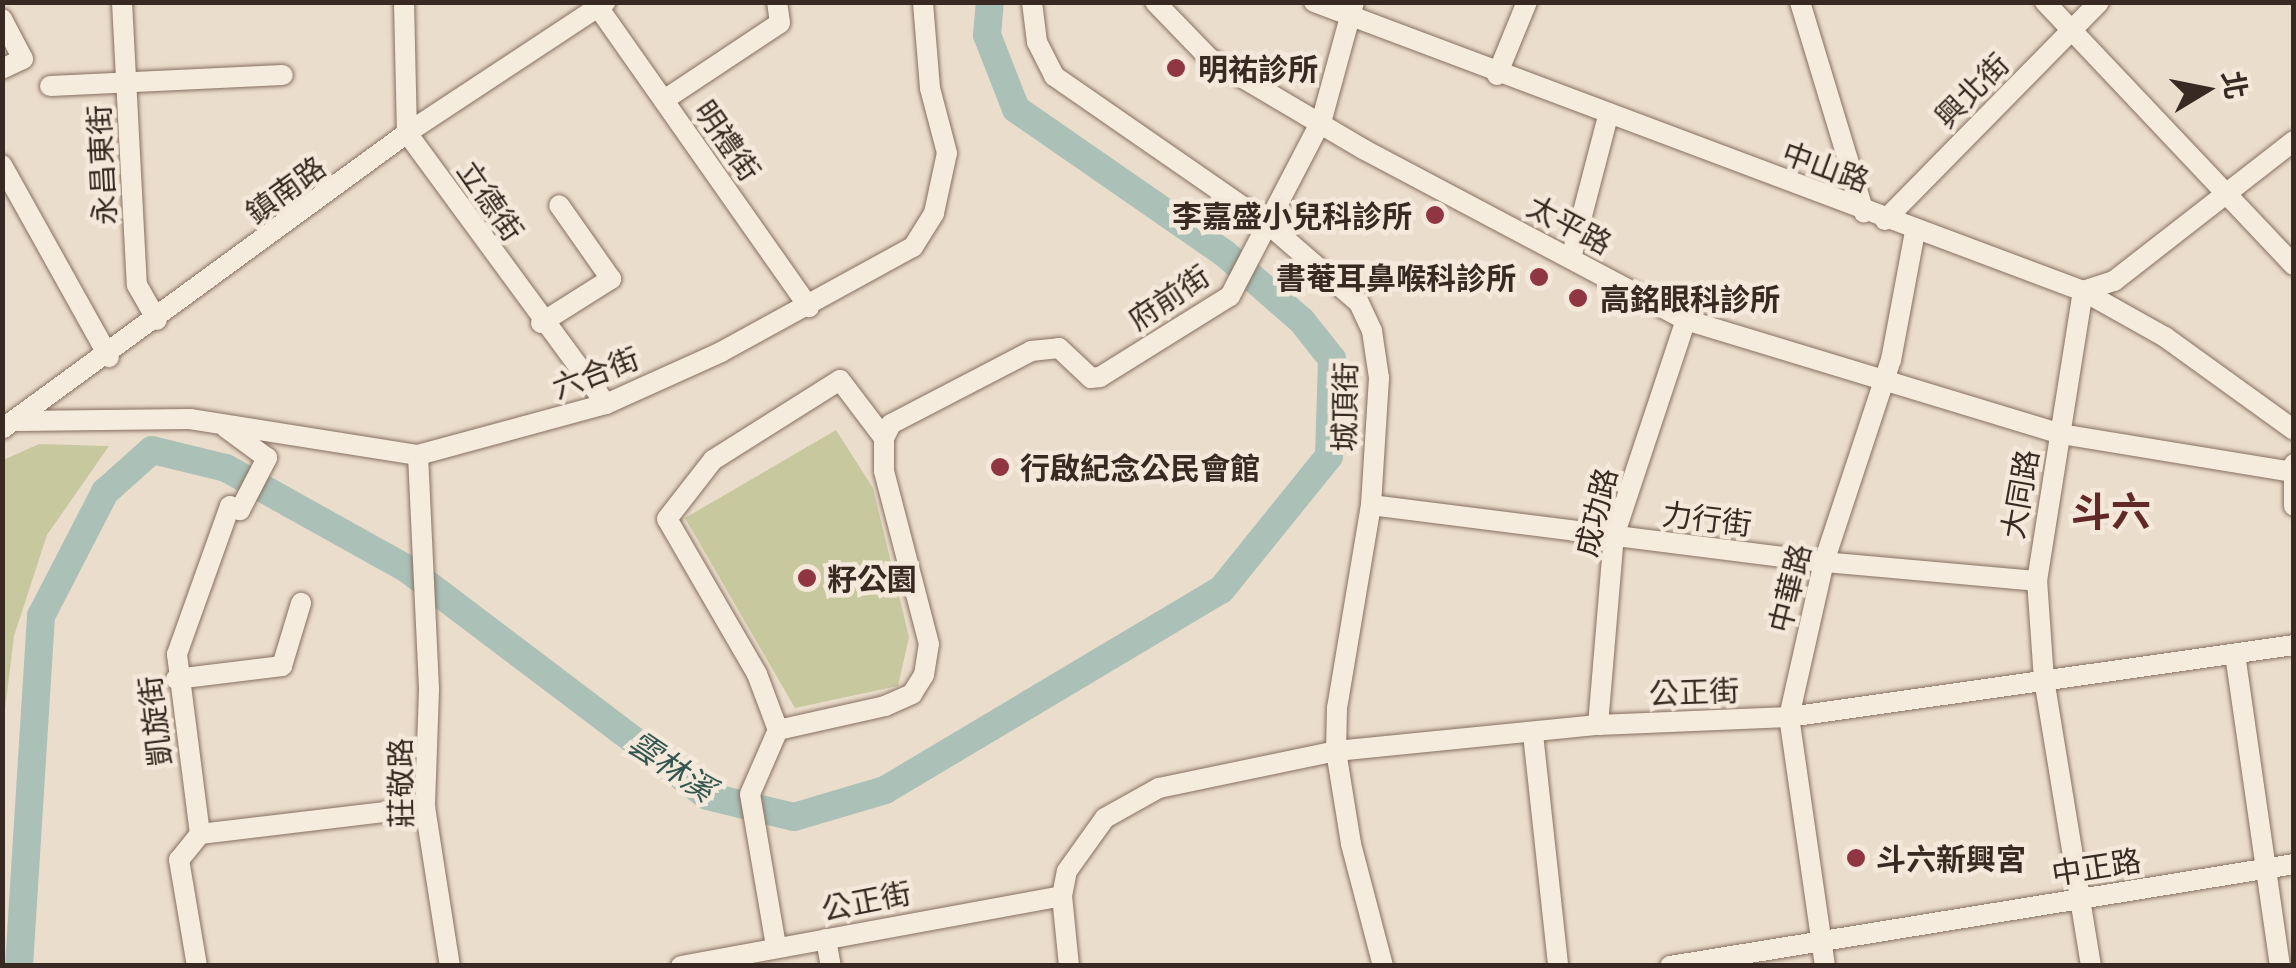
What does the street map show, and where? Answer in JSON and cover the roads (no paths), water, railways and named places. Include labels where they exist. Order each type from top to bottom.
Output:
[{"type":"street","name":"永昌東街","points":[[122,2],[137,285],[156,320]]},
{"type":"street","points":[[404,2],[407,133]]},
{"type":"street","points":[[664,100],[780,23],[777,2]]},
{"type":"street","name":"六合街","points":[[10,425],[190,419],[418,454],[606,404],[809,307],[913,247],[934,213],[947,153],[930,88],[923,2]]},
{"type":"street","name":"城頂街","points":[[1032,2],[1037,42],[1054,76],[1268,225],[1359,303],[1372,331],[1379,378],[1370,505],[1337,708],[1336,751],[1350,844],[1383,966]]},
{"type":"street","name":"太平路","points":[[1155,2],[1209,58],[1322,119],[1363,149],[1686,320],[2061,434],[2292,472]]},
{"type":"street","name":"中山路","points":[[1314,2],[1350,9],[1497,75],[2084,291],[2165,337],[2294,430]]},
{"type":"street","points":[[1497,75],[1526,2]]},
{"type":"street","points":[[1822,2],[1802,10],[1864,212]]},
{"type":"street","points":[[2045,2],[2294,266]]},
{"type":"street","name":"興北街","points":[[1885,220],[2099,2]]},
{"type":"street","name":"鎮南路","points":[[10,425],[109,357],[407,133],[602,5]]},
{"type":"street","name":"明禮街","points":[[602,5],[809,307]]},
{"type":"street","name":"府前街","points":[[884,438],[902,412],[1031,351],[1060,348],[1091,378],[1100,377],[1230,296],[1322,119],[1350,9]]},
{"type":"street","points":[[2,18],[23,59],[2,69]]},
{"type":"street","points":[[50,86],[282,75]]},
{"type":"street","points":[[1571,258],[1608,116]]},
{"type":"street","name":"立德街","points":[[407,133],[542,324],[606,404]]},
{"type":"street","points":[[2084,291],[2114,281],[2294,141]]},
{"type":"street","points":[[2,165],[109,357]]},
{"type":"street","points":[[542,324],[612,279],[559,205]]},
{"type":"street","name":"中華路","points":[[1825,966],[1790,717],[1824,562],[1885,379],[1915,232]]},
{"type":"street","name":"大同路","points":[[2084,291],[2037,581],[2044,680],[2091,966]]},
{"type":"street","name":"成功路","points":[[1598,726],[1614,536],[1686,320]]},
{"type":"street","points":[[776,946],[750,794],[778,730],[756,674],[667,519],[713,460],[840,380],[884,438],[884,471],[929,644],[924,675],[912,694],[885,706],[778,730]]},
{"type":"street","name":"凱旋街","points":[[200,834],[176,680],[177,654],[230,506],[240,510],[267,458],[225,427]]},
{"type":"street","name":"莊敬路","points":[[418,454],[429,690],[426,807],[450,966]]},
{"type":"street","points":[[2294,464],[2294,506]]},
{"type":"street","name":"力行街","points":[[1370,505],[1824,562],[2037,581]]},
{"type":"street","points":[[176,680],[282,666],[302,603]]},
{"type":"street","name":"公正街","points":[[681,966],[743,959],[776,946],[1062,896],[1068,872],[1105,818],[1158,788],[1336,751],[1598,726],[1790,717],[2294,645]]},
{"type":"street","points":[[2235,654],[2280,966]]},
{"type":"street","points":[[1534,734],[1558,966]]},
{"type":"street","points":[[197,966],[178,860],[200,834],[426,807]]},
{"type":"street","name":"中正路","points":[[1670,966],[2294,864]]},
{"type":"street","points":[[1062,896],[1069,966]]},
{"type":"street","points":[[826,939],[831,966]]},
{"type":"waterway","name":"雲林溪","points":[[19,966],[41,616],[105,492],[152,450],[226,468],[406,568],[707,796],[794,817],[885,790],[1221,590],[1329,456],[1332,359],[1302,321],[1224,253],[1016,109],[987,35],[990,2]]},
{"type":"place","name":"明祐診所","points":[[1176,68]]},
{"type":"place","name":"李嘉盛小兒科診所","points":[[1435,215]]},
{"type":"place","name":"書菴耳鼻喉科診所","points":[[1539,277]]},
{"type":"place","name":"高銘眼科診所","points":[[1578,298]]},
{"type":"place","name":"行啟紀念公民會館","points":[[1000,467]]},
{"type":"place","name":"籽公園","points":[[807,578]]},
{"type":"place","name":"斗六新興宮","points":[[1856,858]]},
{"type":"district","name":"斗六","points":[[2111,510]]}]
